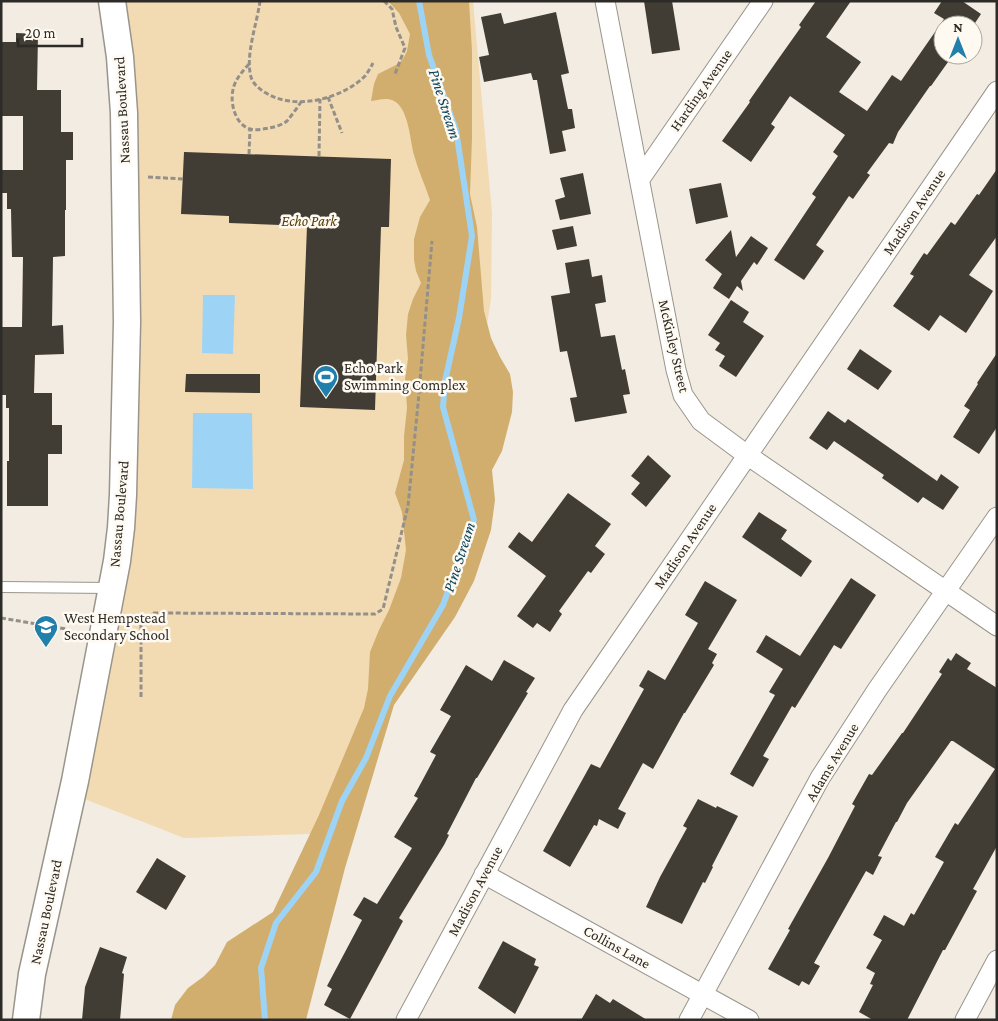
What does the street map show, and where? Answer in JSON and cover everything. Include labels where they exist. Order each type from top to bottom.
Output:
[{"type":"main road","name":"Nassau Boulevard","points":[[26,1020],[32,974],[75,781],[117,561],[121,528],[127,322],[124,113],[120,57],[112,1]]},
{"type":"street","name":"McKinley Street","points":[[604,1],[676,370],[684,395],[701,421],[747,455],[997,626]]},
{"type":"street","name":"Harding Avenue","points":[[640,179],[763,1]]},
{"type":"street","name":"Madison Avenue","points":[[406,1020],[573,710],[997,91]]},
{"type":"street","name":"Adams Avenue","points":[[688,1020],[820,778],[876,690],[997,517]]},
{"type":"street","name":"Collins Lane","points":[[484,874],[749,1020]]},
{"type":"street","points":[[965,1020],[997,960]]},
{"type":"lane","points":[[1,587],[112,588]]},
{"type":"path","points":[[260,1],[251,50],[251,76],[259,89],[273,97],[301,102],[328,97],[356,83],[366,75],[373,63]]},
{"type":"path","points":[[384,1],[392,9],[396,27],[405,48],[395,74]]},
{"type":"path","points":[[250,64],[238,76],[233,87],[232,101],[234,113],[240,122],[250,130],[275,127],[285,122],[301,102]]},
{"type":"path","points":[[328,97],[342,133]]},
{"type":"path","points":[[319,156],[320,99]]},
{"type":"path","points":[[249,154],[250,130]]},
{"type":"path","points":[[146,177],[183,179]]},
{"type":"path","points":[[130,620],[141,622],[154,613],[375,614],[383,609],[408,506],[432,241]]},
{"type":"path","points":[[1,618],[66,629]]},
{"type":"path","points":[[140,696],[141,622]]},
{"type":"green space","name":"Echo Park","points":[[112,1],[473,1],[492,213],[491,299],[452,546],[338,833],[184,838],[72,794],[117,561]]},
{"type":"shaded area","points":[[388,1],[469,1],[472,51],[470,194],[477,227],[484,311],[491,338],[510,374],[513,392],[512,412],[502,451],[492,470],[495,500],[491,530],[474,581],[455,617],[394,705],[345,868],[306,1020],[171,1020],[175,1005],[188,988],[215,965],[227,942],[273,912],[319,815],[364,708],[368,689],[370,652],[401,578],[406,550],[402,512],[395,493],[404,460],[407,408],[405,379],[408,359],[406,335],[408,314],[421,283],[414,260],[414,239],[420,217],[430,200],[416,161],[403,111],[399,105],[389,99],[371,101],[378,74],[398,64],[403,59],[407,51],[410,34],[399,13]]},
{"type":"water","points":[[203,295],[235,295],[233,354],[202,353]]},
{"type":"water","points":[[193,413],[252,413],[253,489],[192,488]]},
{"type":"building","points":[[644,1],[672,1],[680,50],[652,54]]},
{"type":"building","points":[[816,1],[851,1],[826,37],[861,62],[839,92],[867,111],[892,75],[901,81],[933,35],[933,65],[946,65],[898,132],[893,144],[889,143],[867,173],[870,175],[853,199],[849,196],[816,245],[824,251],[804,280],[774,260],[816,197],[812,194],[838,156],[833,152],[845,135],[790,96],[771,124],[775,127],[751,162],[722,141],[801,27],[799,25]]},
{"type":"building","points":[[942,1],[962,1],[981,14],[937,15],[934,13]]},
{"type":"building","points":[[556,12],[569,73],[561,75],[568,109],[572,109],[575,128],[562,131],[566,151],[550,154],[537,80],[533,80],[531,73],[484,82],[479,57],[489,55],[481,17],[501,13],[504,24]]},
{"type":"building","points":[[16,33],[38,34],[37,90],[61,90],[61,132],[73,132],[73,160],[66,160],[65,256],[53,257],[52,326],[63,325],[64,354],[35,355],[34,393],[52,393],[52,425],[62,425],[62,454],[48,454],[48,506],[7,506],[9,408],[6,408],[6,395],[1,395],[1,327],[22,327],[23,257],[12,257],[11,209],[7,209],[7,193],[1,193],[1,170],[23,170],[23,116],[1,116],[1,42],[16,42]]},
{"type":"building","points":[[184,152],[391,159],[389,227],[381,227],[375,410],[300,407],[307,226],[229,223],[229,216],[181,214]]},
{"type":"building","points":[[997,169],[997,236],[969,275],[993,291],[966,333],[940,315],[929,331],[893,306],[914,276],[910,274],[924,253],[927,255],[951,222],[955,225]]},
{"type":"building","points":[[583,173],[591,214],[560,220],[555,200],[565,197],[560,178]]},
{"type":"building","points":[[721,183],[728,217],[696,224],[689,189]]},
{"type":"building","points":[[573,226],[577,246],[557,250],[552,230]]},
{"type":"building","points":[[731,230],[736,257],[751,236],[768,248],[757,265],[754,262],[741,281],[743,291],[737,286],[729,299],[713,288],[722,274],[705,260]]},
{"type":"building","points":[[589,259],[592,277],[602,275],[606,302],[595,304],[601,337],[615,335],[622,370],[625,369],[630,394],[623,395],[627,413],[575,422],[570,398],[577,397],[567,351],[560,352],[551,296],[570,293],[565,263]]},
{"type":"building","points":[[731,300],[749,312],[743,322],[764,336],[736,377],[719,366],[725,356],[715,350],[720,343],[708,335]]},
{"type":"building","points":[[860,349],[892,371],[878,390],[847,369]]},
{"type":"building","points":[[997,353],[997,427],[979,454],[953,437],[970,410],[964,406]]},
{"type":"building","points":[[186,374],[260,374],[260,393],[185,392]]},
{"type":"building","points":[[828,411],[845,423],[848,419],[937,481],[941,474],[959,487],[943,510],[923,497],[918,503],[882,478],[884,475],[834,441],[827,450],[809,438]]},
{"type":"building","points":[[648,455],[671,476],[646,507],[631,494],[640,483],[631,476]]},
{"type":"building","points":[[568,493],[611,524],[595,546],[605,554],[591,573],[588,571],[559,611],[562,614],[550,632],[537,623],[533,628],[517,616],[546,576],[508,547],[519,532],[532,542]]},
{"type":"building","points":[[759,512],[787,530],[781,539],[812,561],[801,577],[742,537]]},
{"type":"building","points":[[851,578],[876,595],[841,649],[834,645],[795,708],[792,706],[763,756],[769,759],[753,787],[730,774],[775,695],[769,692],[783,669],[756,652],[766,635],[800,656]]},
{"type":"building","points":[[705,581],[737,600],[708,649],[717,654],[712,663],[714,665],[684,713],[653,769],[643,763],[618,809],[626,813],[618,829],[599,819],[597,826],[594,825],[570,867],[543,851],[591,764],[600,768],[644,689],[639,686],[648,670],[665,680],[698,623],[685,615]]},
{"type":"building","points":[[956,653],[971,663],[967,669],[997,688],[997,846],[973,889],[977,891],[945,950],[943,950],[907,1020],[873,1020],[859,1012],[873,985],[870,984],[875,973],[866,968],[882,940],[873,935],[884,915],[904,926],[911,913],[914,915],[944,862],[935,857],[955,823],[958,825],[995,769],[953,741],[951,741],[907,803],[878,856],[882,857],[873,875],[866,871],[814,963],[820,966],[809,985],[802,981],[799,986],[768,969],[855,806],[852,804],[869,774],[872,775],[903,733],[942,674],[939,672],[948,658],[951,661]]},
{"type":"building","points":[[504,660],[535,678],[526,692],[528,693],[476,778],[447,834],[449,835],[444,845],[399,918],[403,921],[350,1019],[324,1005],[332,989],[327,986],[362,920],[353,915],[364,897],[377,904],[412,848],[394,837],[418,798],[414,796],[436,755],[430,752],[451,716],[440,710],[466,665],[492,681]]},
{"type":"building","points":[[698,799],[738,816],[705,883],[703,882],[682,924],[646,907],[687,828],[683,826]]},
{"type":"building","points":[[157,858],[186,876],[166,910],[136,892]]},
{"type":"building","points":[[503,941],[536,959],[534,965],[539,967],[515,1014],[478,988]]},
{"type":"building","points":[[100,947],[127,957],[122,973],[124,974],[120,1020],[82,1020],[85,987]]},
{"type":"building","points":[[596,994],[610,1003],[613,999],[647,1020],[581,1020]]},
{"type":"waterway","name":"Pine Stream","points":[[265,1020],[261,968],[276,923],[316,872],[342,801],[366,758],[390,696],[443,605],[474,520],[443,407],[445,381],[459,318],[472,236],[456,130],[429,55],[419,1]]},
{"type":"place","name":"Echo Park Swimming Complex","points":[[326,398]]},
{"type":"place","name":"West Hempstead Secondary School","points":[[46,648]]}]
